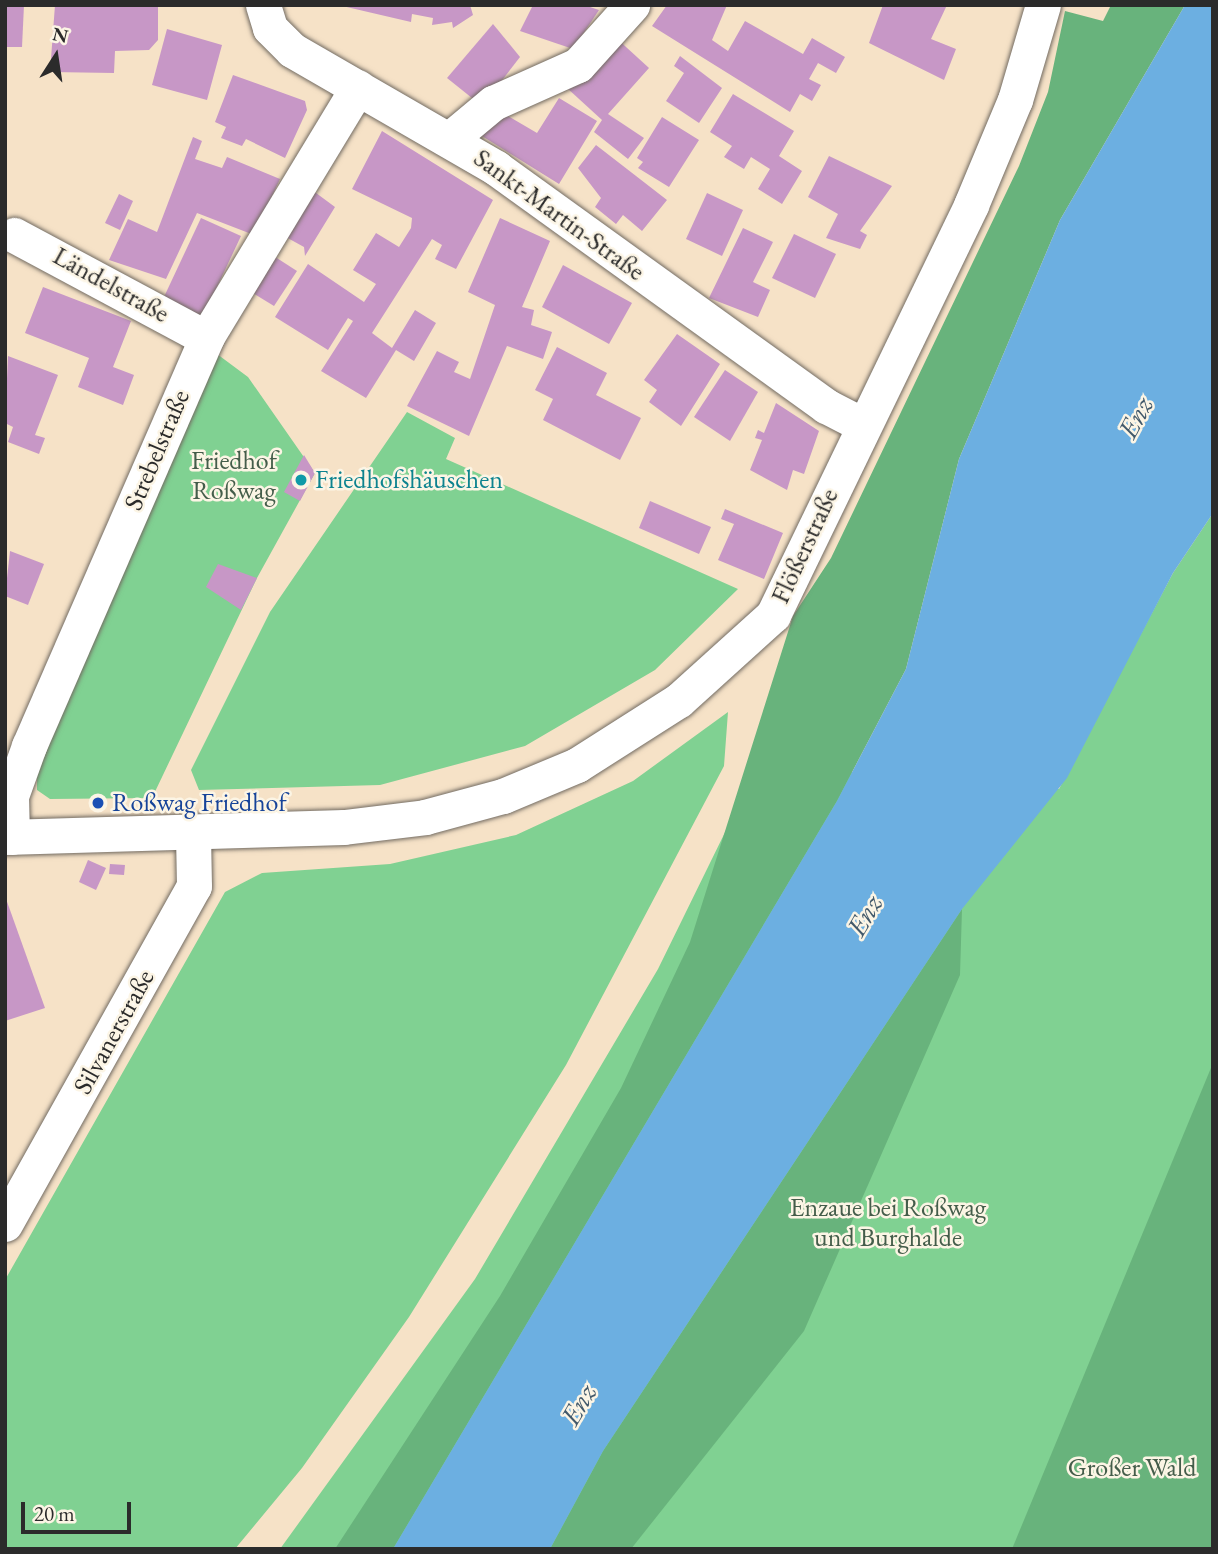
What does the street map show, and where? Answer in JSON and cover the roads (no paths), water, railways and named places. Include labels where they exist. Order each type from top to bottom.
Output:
[{"type":"street","name":"Sankt-Martin-Straße","points":[[263,5],[283,43],[358,88],[451,138],[826,406],[863,425]]},
{"type":"street","points":[[451,138],[493,103],[578,65],[632,5]]},
{"type":"street","name":"Flößerstraße","points":[[9,837],[344,827],[425,817],[503,796],[612,746],[678,700],[773,615],[996,146],[1043,5]]},
{"type":"street","name":"Strebelstraße","points":[[9,837],[11,796],[29,746],[206,338],[358,88]]},
{"type":"street","name":"Ländelstraße","points":[[14,235],[206,338]]},
{"type":"street","name":"Silvanerstraße","points":[[5,1224],[194,886],[193,832]]},
{"type":"water","name":"Enz","points":[[1185,5],[1213,5],[1213,513],[1173,573],[1067,778],[962,909],[603,1451],[550,1549],[393,1549],[837,801],[906,669],[959,459],[1060,220]]},
{"type":"place","name":"Friedhofshäuschen","points":[[301,480]]},
{"type":"place","name":"Roßwag Friedhof","points":[[98,803]]},
{"type":"park label","name":"Friedhof Roßwag","points":[[234,476]]},
{"type":"park label","name":"Enzaue bei Roßwag und Burghalde","points":[[888,1223]]},
{"type":"park label","name":"Großer Wald","points":[[1132,1468]]}]
